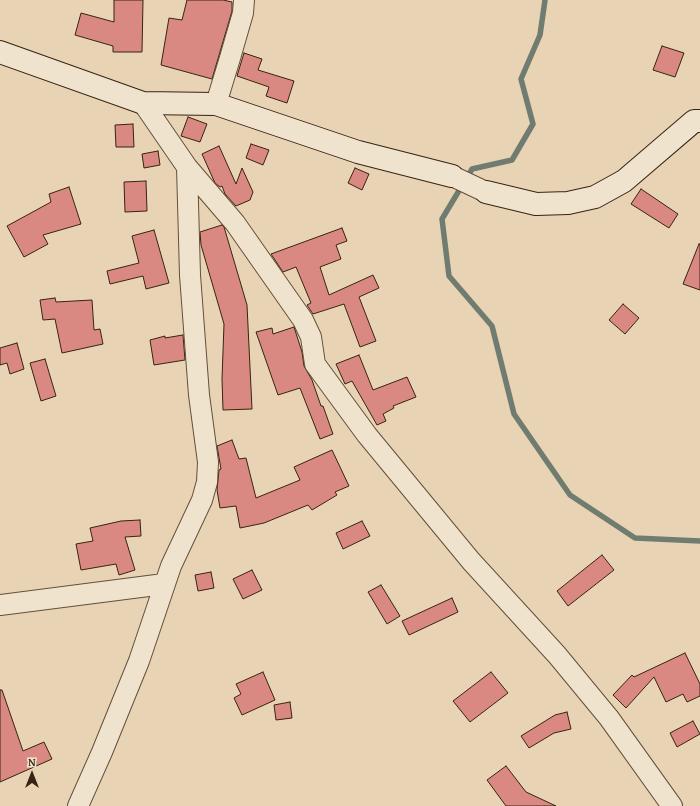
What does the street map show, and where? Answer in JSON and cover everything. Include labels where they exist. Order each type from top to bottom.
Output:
[{"type":"street","points":[[216,104],[243,13],[244,0]]},
{"type":"street","points":[[0,52],[143,104],[216,104],[358,152],[452,176],[486,192],[536,204],[568,202],[595,197],[624,181],[698,116]]},
{"type":"street","points":[[143,104],[187,166],[235,223],[303,320],[311,337],[315,364],[367,435],[472,561],[557,655],[609,718],[672,806]]},
{"type":"street","points":[[78,806],[139,661],[164,584],[202,500],[207,482],[208,462],[199,395],[190,275],[187,166]]},
{"type":"street","points":[[0,605],[164,584]]},
{"type":"building","points":[[114,0],[143,0],[142,52],[113,52],[113,46],[75,35],[81,13],[114,22]]},
{"type":"building","points":[[187,0],[223,0],[232,2],[232,11],[212,79],[161,65],[169,18],[182,20]]},
{"type":"building","points":[[662,46],[684,53],[675,77],[653,70]]},
{"type":"building","points":[[244,53],[262,59],[258,70],[294,81],[287,103],[266,96],[269,87],[237,76]]},
{"type":"building","points":[[188,117],[207,124],[200,142],[181,136]]},
{"type":"building","points":[[133,124],[134,147],[116,147],[115,125]]},
{"type":"building","points":[[251,144],[269,150],[263,165],[246,158]]},
{"type":"building","points":[[219,146],[236,184],[242,168],[253,192],[250,200],[236,206],[225,194],[222,186],[220,187],[215,183],[202,154]]},
{"type":"building","points":[[158,151],[160,165],[144,168],[142,154]]},
{"type":"building","points":[[355,168],[369,174],[362,190],[348,183]]},
{"type":"building","points":[[146,181],[147,211],[125,212],[124,182]]},
{"type":"building","points":[[69,187],[81,224],[43,235],[48,244],[24,257],[7,226],[51,202],[49,194]]},
{"type":"building","points":[[641,189],[678,214],[669,228],[631,204]]},
{"type":"building","points":[[222,225],[224,227],[247,305],[252,409],[223,410],[222,379],[224,324],[201,245],[200,232]]},
{"type":"building","points":[[342,228],[347,241],[336,245],[341,259],[320,267],[329,295],[373,275],[379,288],[359,297],[376,341],[360,347],[344,304],[313,314],[307,305],[311,303],[296,267],[283,272],[271,254]]},
{"type":"building","points":[[154,230],[169,283],[146,289],[143,276],[110,284],[107,271],[139,263],[132,236]]},
{"type":"building","points":[[700,244],[700,290],[683,284]]},
{"type":"building","points":[[55,298],[56,302],[92,300],[94,330],[100,329],[103,344],[62,353],[55,319],[43,320],[40,300]]},
{"type":"building","points":[[623,304],[639,318],[625,334],[609,320]]},
{"type":"building","points":[[294,327],[302,352],[304,366],[312,380],[333,434],[320,439],[300,388],[278,395],[256,332],[272,328],[273,334]]},
{"type":"building","points":[[183,335],[185,360],[154,365],[150,340],[165,336],[165,338]]},
{"type":"building","points":[[17,343],[24,369],[10,374],[7,363],[0,365],[0,348]]},
{"type":"building","points":[[359,355],[373,390],[407,377],[416,397],[393,406],[394,408],[383,414],[386,421],[377,425],[352,381],[345,384],[336,364]]},
{"type":"building","points":[[45,359],[56,396],[41,401],[30,363]]},
{"type":"building","points":[[232,440],[239,459],[246,458],[256,498],[300,480],[294,467],[332,450],[349,486],[335,492],[337,495],[312,510],[308,505],[264,523],[240,528],[236,506],[220,508],[217,490],[219,470],[221,469],[217,446]]},
{"type":"building","points":[[140,520],[141,536],[125,537],[135,570],[119,575],[116,564],[81,570],[76,544],[93,541],[90,528],[121,521]]},
{"type":"building","points":[[362,521],[370,536],[343,549],[336,533]]},
{"type":"building","points":[[602,555],[614,570],[568,606],[557,591]]},
{"type":"building","points":[[252,570],[262,590],[243,599],[233,579]]},
{"type":"building","points":[[211,572],[214,588],[198,591],[195,575]]},
{"type":"building","points":[[381,585],[400,616],[387,624],[368,592]]},
{"type":"building","points":[[452,598],[458,612],[409,635],[402,621]]},
{"type":"building","points":[[685,653],[700,684],[700,696],[687,702],[683,694],[666,702],[654,677],[626,708],[613,695],[632,675],[634,677]]},
{"type":"building","points":[[263,672],[275,700],[242,715],[234,698],[241,694],[236,684]]},
{"type":"building","points":[[491,672],[508,693],[470,722],[453,701]]},
{"type":"building","points":[[0,690],[2,690],[23,751],[44,742],[52,759],[0,782]]},
{"type":"building","points":[[290,702],[292,718],[276,720],[274,705]]},
{"type":"building","points":[[567,712],[571,729],[554,733],[529,748],[521,736],[555,715]]},
{"type":"building","points":[[693,721],[700,734],[677,747],[670,733]]},
{"type":"building","points":[[506,766],[526,792],[556,806],[506,806],[487,780]]},
{"type":"waterway","points":[[545,0],[540,35],[521,79],[533,124],[512,160],[472,169],[442,219],[449,276],[492,326],[514,414],[570,495],[635,538],[700,541]]}]
